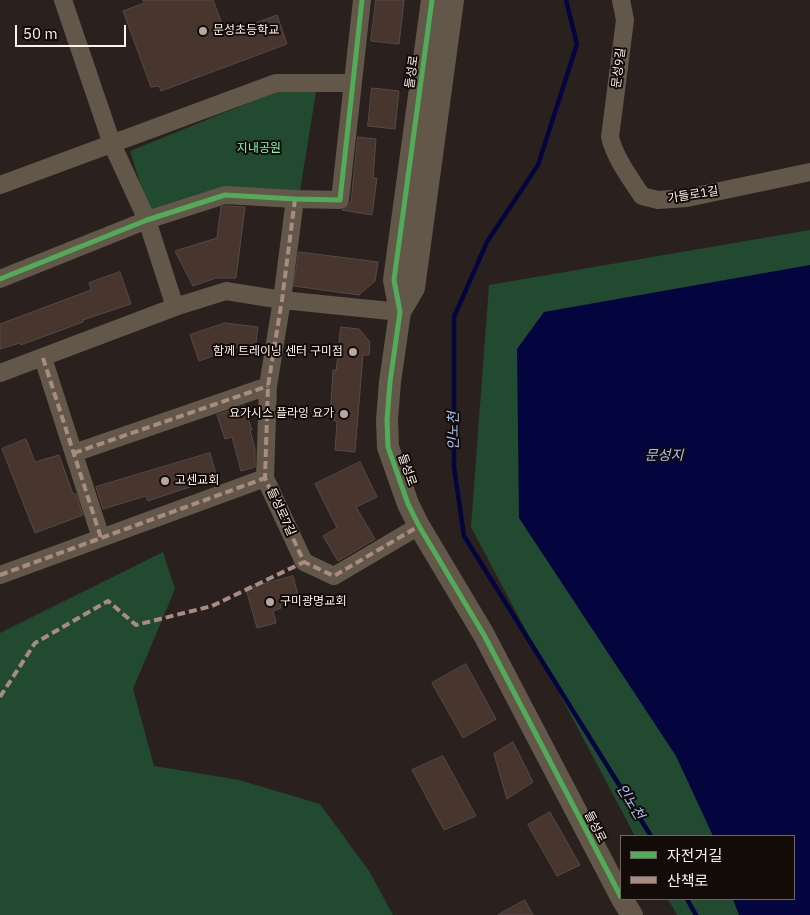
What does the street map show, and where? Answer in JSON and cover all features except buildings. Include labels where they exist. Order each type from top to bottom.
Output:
[{"type":"street","points":[[63,0],[112,144],[147,220],[175,307]]},
{"type":"street","points":[[0,279],[147,220],[226,195],[340,200],[362,0]]},
{"type":"street","name":"들성로","points":[[432,0],[394,280],[400,312],[390,382],[387,420],[388,446],[408,504],[419,526],[484,635],[620,894]]},
{"type":"street","name":"들성로","points":[[400,312],[414,288],[453,0]]},
{"type":"street","name":"문성9길","points":[[610,137],[625,20],[621,0]]},
{"type":"street","points":[[0,185],[276,83],[352,83]]},
{"type":"street","name":"가들로1길","points":[[610,137],[612,145],[630,179],[642,196],[658,200],[687,198],[810,172]]},
{"type":"street","name":"들성로7길","points":[[295,199],[282,300],[268,386],[266,478],[304,562],[334,576],[419,526]]},
{"type":"street","points":[[0,373],[175,307],[226,291],[282,300],[400,312]]},
{"type":"street","points":[[43,358],[101,538]]},
{"type":"street","points":[[74,453],[268,386]]},
{"type":"street","points":[[0,574],[266,478]]},
{"type":"street","name":"들성로","points":[[623,900],[632,915]]},
{"type":"green space","name":"지내공원","points":[[285,88],[316,92],[299,197],[225,193],[151,217],[130,151]]},
{"type":"green space","name":"문성지","points":[[810,230],[810,915],[677,915],[669,900],[795,900],[795,835],[634,835],[471,527],[489,285]]},
{"type":"green space","points":[[163,552],[175,589],[133,689],[154,766],[239,780],[320,804],[369,871],[393,915],[0,915],[0,633]]},
{"type":"water","name":"문성지","points":[[810,265],[810,915],[739,915],[733,900],[795,900],[795,835],[713,835],[676,756],[519,518],[517,349],[544,312]]},
{"type":"waterway","name":"인노천","points":[[566,0],[577,44],[538,165],[487,242],[454,317],[454,467],[464,536],[650,835]]},
{"type":"waterway","name":"인노천","points":[[688,900],[696,915]]},
{"type":"marked path","points":[[295,199],[282,300],[268,386],[265,478],[304,562],[334,576],[419,526]]},
{"type":"marked path","points":[[43,358],[101,538]]},
{"type":"marked path","points":[[74,453],[268,386]]},
{"type":"marked path","points":[[0,575],[265,478]]},
{"type":"marked path","points":[[0,697],[35,643],[108,601],[136,625],[212,606],[304,562]]},
{"type":"cycle path","points":[[0,279],[147,220],[225,195],[340,200],[362,0]]},
{"type":"cycle path","points":[[432,0],[394,280],[400,312],[390,382],[387,420],[388,447],[408,504],[419,526],[484,635],[620,895]]},
{"type":"place","name":"문성초등학교","points":[[203,31]]},
{"type":"place","name":"함께 트레이닝 센터 구미점","points":[[353,352]]},
{"type":"place","name":"요가시스 플라잉 요가","points":[[344,414]]},
{"type":"place","name":"고센교회","points":[[165,481]]},
{"type":"place","name":"구미광명교회","points":[[270,602]]}]
